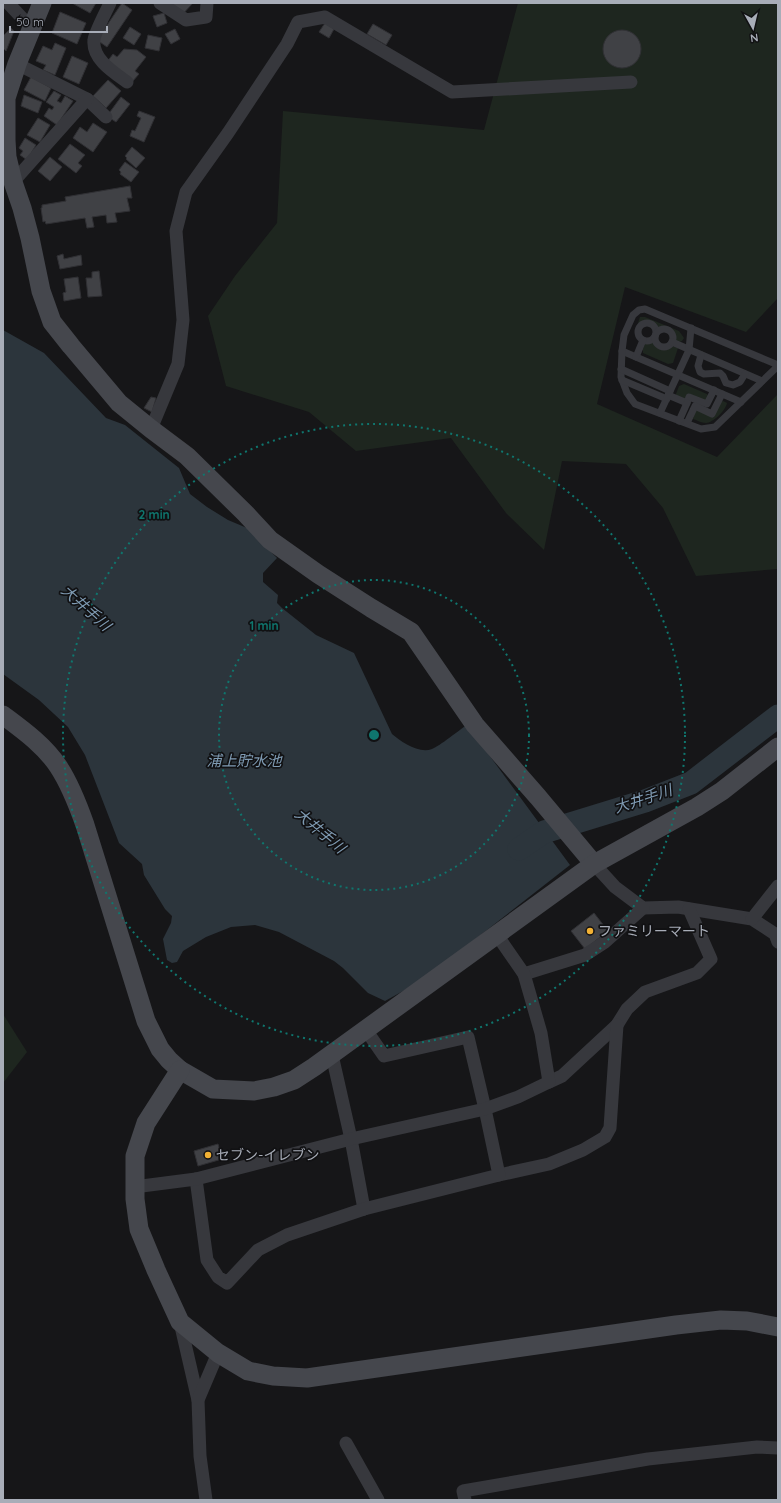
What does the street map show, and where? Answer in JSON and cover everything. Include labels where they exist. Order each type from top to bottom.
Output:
[{"type":"street","points":[[8,3],[33,26]]},
{"type":"street","points":[[42,3],[4,98],[10,184],[22,208],[41,291],[52,322],[119,403],[187,456],[246,514],[270,540],[370,608],[412,632],[475,725],[615,887],[643,908],[678,907],[752,919],[775,934],[778,942]]},
{"type":"street","points":[[110,3],[94,39],[95,48],[99,58],[108,68],[127,82]]},
{"type":"street","points":[[163,4],[186,20],[206,17],[207,3]]},
{"type":"street","points":[[151,429],[178,364],[183,320],[176,230],[186,192],[228,133],[287,44],[298,22],[324,17],[452,92],[631,82]]},
{"type":"street","points":[[17,64],[87,100],[106,117]]},
{"type":"street","points":[[10,184],[87,100]]},
{"type":"street","points":[[3,715],[43,748],[58,766],[75,797],[146,1021],[160,1049],[180,1070],[213,1089],[254,1091],[274,1087],[294,1080],[332,1055],[594,864],[697,807],[722,791],[778,747]]},
{"type":"street","points":[[752,919],[778,886]]},
{"type":"street","points":[[524,974],[585,955],[605,942],[643,908]]},
{"type":"street","points":[[134,1187],[196,1179],[351,1139],[485,1109],[518,1097],[562,1076],[617,1025],[627,1009],[645,992],[697,973],[711,959],[689,909]]},
{"type":"street","points":[[497,935],[524,974],[541,1033],[549,1082]]},
{"type":"street","points":[[196,1179],[206,1260],[218,1277],[227,1283],[258,1250],[287,1235],[364,1209],[549,1164],[583,1150],[605,1137],[610,1128],[617,1025]]},
{"type":"street","points":[[366,1030],[384,1056],[468,1037],[499,1175]]},
{"type":"street","points":[[332,1055],[351,1139],[364,1209]]},
{"type":"street","points":[[180,1070],[146,1123],[135,1156],[134,1187],[140,1229],[156,1270],[180,1322],[198,1400],[200,1456],[206,1500]]},
{"type":"street","points":[[180,1322],[218,1353],[248,1371],[273,1376],[307,1378],[676,1324],[721,1320],[747,1321],[778,1327]]},
{"type":"street","points":[[198,1400],[218,1353]]},
{"type":"street","points":[[346,1443],[378,1500]]},
{"type":"street","points":[[465,1500],[463,1490],[648,1459],[757,1446],[778,1448]]},
{"type":"lane","points":[[645,309],[778,366],[715,427],[701,429],[635,404],[627,393],[622,380],[621,369],[624,335],[630,320],[638,310],[645,309]]},
{"type":"lane","points":[[630,320],[639,328],[639,336],[643,340],[649,341],[655,336],[661,330],[667,330],[672,336],[672,342],[668,347],[659,346],[655,342],[655,336],[654,327],[650,324],[644,324],[639,328]]},
{"type":"lane","points":[[660,413],[689,350],[691,328]]},
{"type":"lane","points":[[636,357],[643,340]]},
{"type":"lane","points":[[672,342],[762,381]]},
{"type":"lane","points":[[622,351],[741,402]]},
{"type":"lane","points":[[701,355],[698,366],[700,372],[704,374],[720,373],[726,383]]},
{"type":"lane","points":[[621,369],[668,395]]},
{"type":"lane","points":[[726,383],[733,385],[737,384],[745,374]]},
{"type":"lane","points":[[622,380],[668,395],[687,403]]},
{"type":"lane","points":[[679,421],[689,397],[707,404],[726,383]]},
{"type":"lane","points":[[687,424],[695,406],[712,414],[718,392]]},
{"type":"shaded area","points":[[518,3],[778,3],[778,298],[746,332],[625,287],[597,404],[717,457],[778,394],[778,569],[696,576],[663,508],[626,464],[562,461],[544,550],[506,513],[451,438],[356,451],[309,412],[226,386],[208,316],[235,276],[277,223],[283,111],[484,130]]},
{"type":"shaded area","points":[[640,317],[645,317],[679,331],[684,338],[679,342],[675,341],[673,333],[666,328],[658,329],[652,323],[647,322],[640,324],[638,323]]},
{"type":"shaded area","points":[[653,342],[661,350],[672,346],[678,348],[673,363],[668,364],[643,353],[645,343]]},
{"type":"shaded area","points":[[684,384],[707,394],[709,397],[707,401],[686,400],[676,396],[679,386]]},
{"type":"shaded area","points":[[723,401],[727,403],[726,406],[712,421],[704,423],[693,419],[696,409],[713,416],[720,402]]},
{"type":"shaded area","points":[[3,1014],[27,1052],[3,1083]]},
{"type":"water","name":"浦上貯水池","points":[[3,330],[44,353],[106,418],[125,425],[179,468],[190,494],[228,520],[247,528],[277,558],[263,573],[263,582],[278,595],[277,603],[282,608],[316,635],[354,653],[392,734],[416,749],[427,750],[440,745],[467,725],[570,865],[423,980],[385,1001],[368,993],[334,961],[279,932],[255,925],[231,927],[206,937],[183,951],[177,962],[172,963],[167,960],[163,939],[171,923],[172,916],[165,909],[144,875],[142,864],[119,843],[85,755],[68,727],[39,700],[3,674]]},
{"type":"building","points":[[72,3],[96,3],[90,13]]},
{"type":"building","points":[[122,3],[132,10],[107,47],[97,40]]},
{"type":"building","points":[[165,3],[193,3],[179,18]]},
{"type":"building","points":[[60,12],[86,23],[77,44],[52,33]]},
{"type":"building","points":[[164,13],[167,23],[157,27],[153,16]]},
{"type":"building","points":[[325,23],[334,29],[329,38],[319,32]]},
{"type":"building","points":[[373,24],[392,35],[386,45],[367,34]]},
{"type":"building","points":[[130,27],[141,34],[134,45],[123,38]]},
{"type":"building","points":[[11,28],[14,31],[6,51],[3,48],[3,36]]},
{"type":"building","points":[[175,29],[180,39],[171,44],[165,34]]},
{"type":"building","points":[[622,30],[632,33],[638,39],[641,49],[638,59],[632,65],[622,68],[612,65],[606,59],[603,49],[606,39],[612,33]]},
{"type":"building","points":[[148,35],[162,38],[159,51],[145,48]]},
{"type":"building","points":[[55,43],[66,48],[55,75],[43,70],[46,65],[36,61],[43,46],[52,50]]},
{"type":"building","points":[[124,49],[137,50],[146,57],[135,71],[139,74],[132,82],[107,62],[113,54],[117,57]]},
{"type":"building","points":[[72,56],[88,63],[79,84],[63,77]]},
{"type":"building","points":[[31,77],[51,88],[45,101],[24,90]]},
{"type":"building","points":[[108,80],[121,91],[106,108],[93,96]]},
{"type":"building","points":[[54,91],[61,95],[57,101],[61,103],[65,96],[73,101],[57,125],[44,116],[49,108],[52,110],[54,107],[46,102]]},
{"type":"building","points":[[24,95],[42,102],[38,113],[21,106]]},
{"type":"building","points":[[121,97],[130,104],[116,122],[107,116]]},
{"type":"building","points":[[139,111],[155,117],[144,142],[130,136],[132,130],[135,131],[141,118],[137,116]]},
{"type":"building","points":[[38,118],[50,125],[40,142],[27,135]]},
{"type":"building","points":[[93,123],[107,132],[93,152],[73,138],[80,127],[87,132]]},
{"type":"building","points":[[25,138],[36,145],[27,160],[20,155],[23,151],[19,148]]},
{"type":"building","points":[[70,144],[85,155],[78,163],[82,166],[76,173],[58,159]]},
{"type":"building","points":[[132,147],[145,158],[136,168],[126,159],[127,158],[125,156]]},
{"type":"building","points":[[50,157],[62,167],[50,181],[38,171]]},
{"type":"building","points":[[125,162],[139,172],[131,182],[120,174],[121,172],[119,170]]},
{"type":"building","points":[[130,186],[132,198],[127,198],[130,211],[115,213],[117,222],[107,223],[106,215],[92,217],[94,227],[87,228],[85,218],[46,224],[45,221],[43,222],[42,205],[66,201],[65,197]]},
{"type":"building","points":[[63,254],[64,259],[81,255],[82,265],[60,269],[57,256]]},
{"type":"building","points":[[99,271],[102,296],[88,297],[86,278],[92,278],[92,272]]},
{"type":"building","points":[[78,277],[81,298],[64,301],[63,293],[66,292],[64,279]]},
{"type":"building","points":[[151,397],[156,398],[152,412],[144,408]]},
{"type":"building","name":"ファミリーマート","points":[[594,913],[608,931],[585,949],[571,931]]},
{"type":"building","name":"セブン-イレブン","points":[[218,1144],[222,1159],[198,1166],[194,1151]]},
{"type":"waterway","name":"大井手川","points":[[519,849],[544,832],[645,801],[691,783],[778,716]]},
{"type":"place","name":"ファミリーマート","points":[[590,931]]},
{"type":"place","name":"セブン-イレブン","points":[[208,1155]]}]
